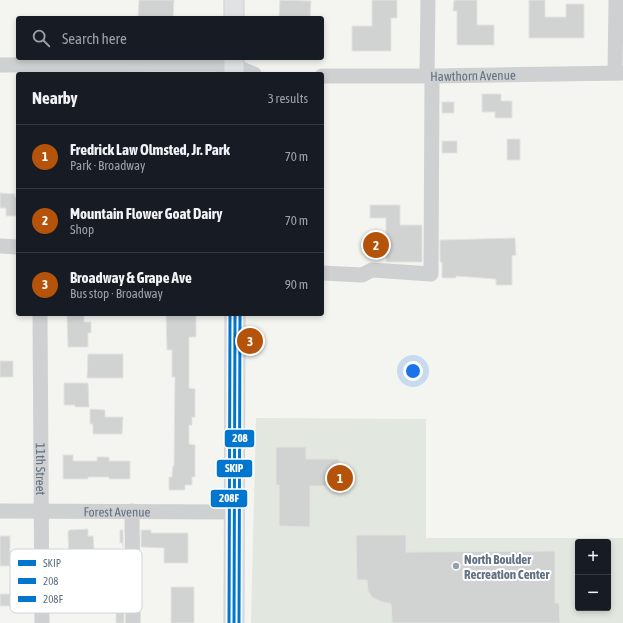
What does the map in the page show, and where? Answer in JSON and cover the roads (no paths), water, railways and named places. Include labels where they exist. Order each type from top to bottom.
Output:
[{"type":"main road","points":[[234,0],[234,16]]},
{"type":"main road","points":[[234,623],[235,316]]},
{"type":"street","points":[[324,273],[362,275],[372,270],[431,274],[428,0]]},
{"type":"street","points":[[616,0],[619,73]]},
{"type":"street","points":[[0,65],[212,64],[234,66],[249,72]]},
{"type":"street","name":"Hawthorn Avenue","points":[[324,76],[619,73]]},
{"type":"street","points":[[0,246],[16,247]]},
{"type":"street","name":"11th Street","points":[[40,316],[41,549]]},
{"type":"street","name":"Forest Avenue","points":[[0,511],[234,512]]},
{"type":"street","points":[[132,511],[132,549]]},
{"type":"street","name":"11th Street","points":[[42,613],[42,623]]},
{"type":"street","points":[[133,613],[133,623]]},
{"type":"place","name":"Mountain Flower Goat Dairy","points":[[376,245]]},
{"type":"place","name":"Broadway & Grape Ave","points":[[250,341]]},
{"type":"place","name":"Fredrick Law Olmsted, Jr. Park","points":[[340,478]]},
{"type":"place","name":"North Boulder Recreation Center","points":[[456,566]]}]
